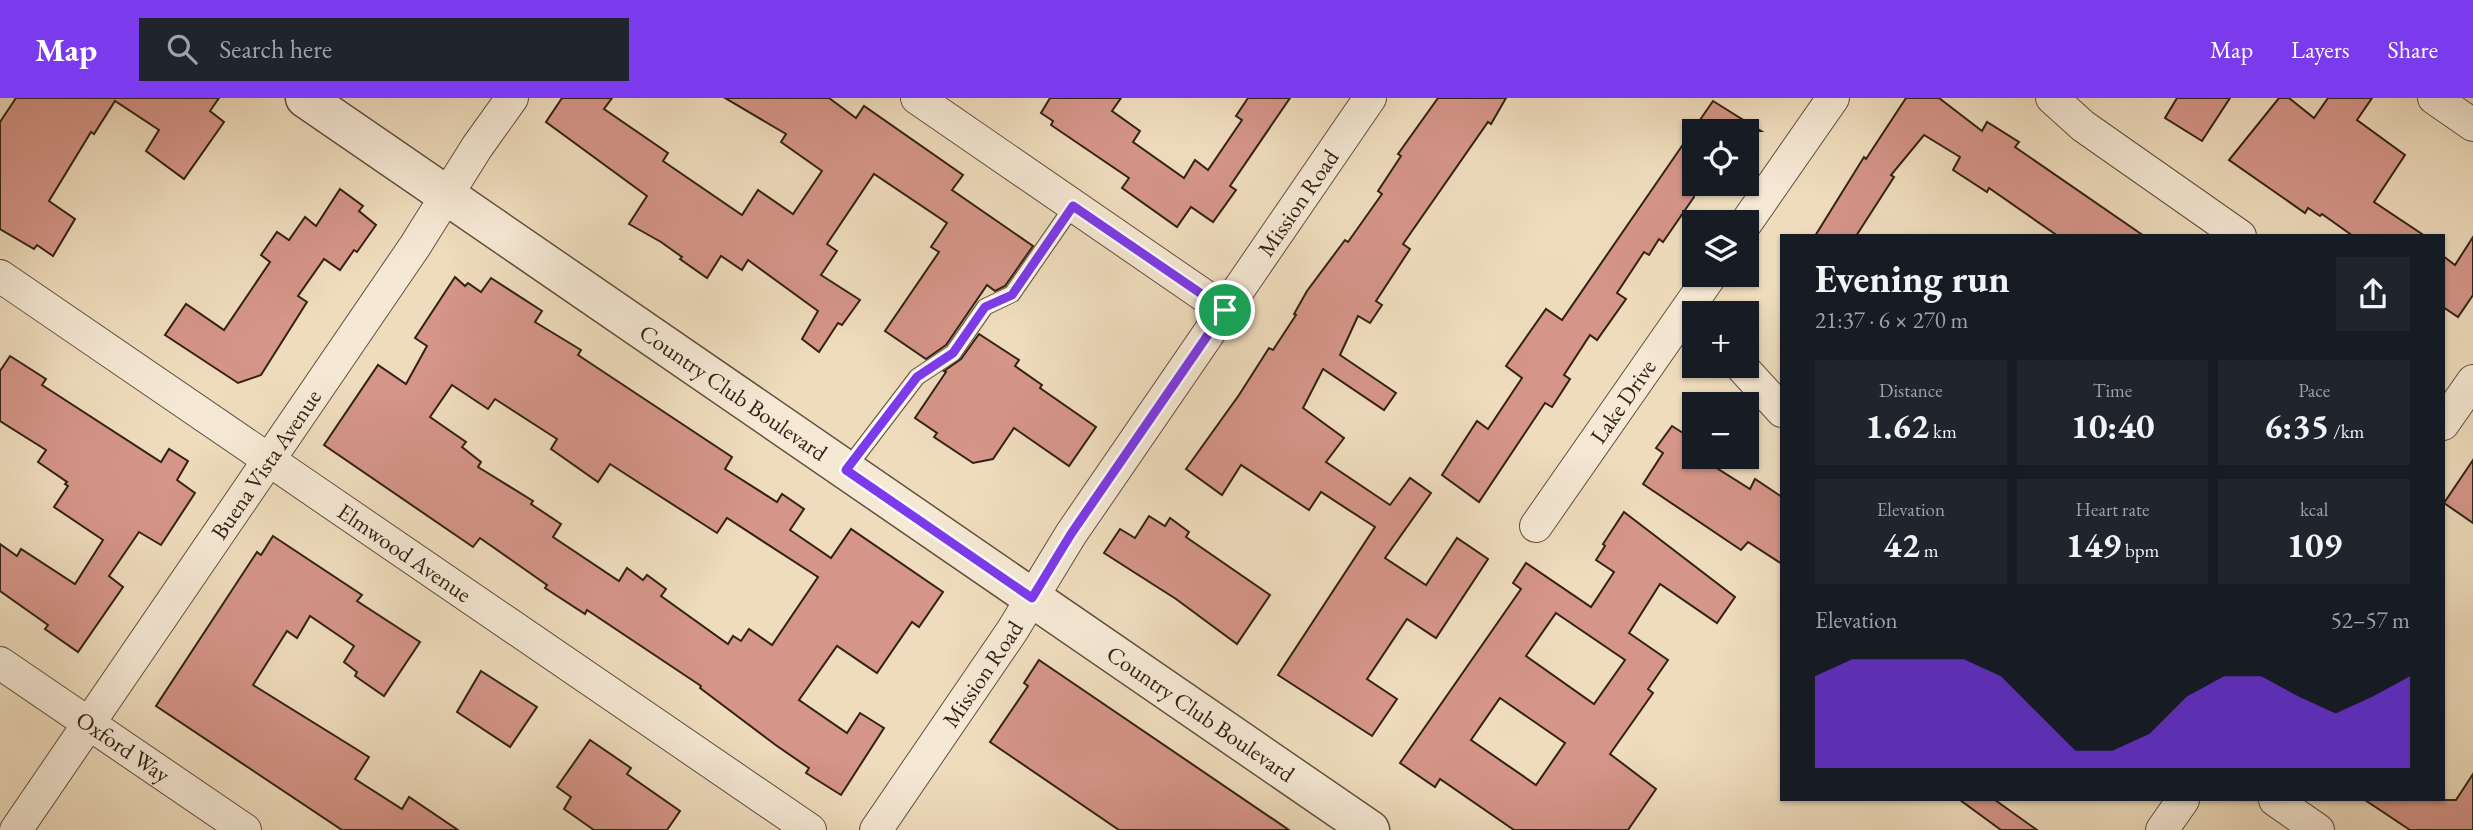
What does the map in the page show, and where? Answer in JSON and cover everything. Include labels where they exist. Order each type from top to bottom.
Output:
[{"type":"street","name":"Country Club Boulevard","points":[[305,98],[1370,830]]},
{"type":"street","name":"Buena Vista Avenue","points":[[16,830],[512,98]]},
{"type":"street","points":[[917,98],[1225,310]]},
{"type":"street","name":"Mission Road","points":[[876,830],[1012,631],[1071,534],[1370,98]]},
{"type":"street","points":[[1755,210],[1833,98]]},
{"type":"street","points":[[2052,98],[2083,126],[2237,234]]},
{"type":"street","points":[[2434,98],[2473,125]]},
{"type":"street","name":"Elmwood Avenue","points":[[0,276],[810,830]]},
{"type":"street","name":"Lake Drive","points":[[1536,526],[1682,329]]},
{"type":"street","points":[[1752,378],[1780,409]]},
{"type":"street","points":[[2445,421],[2464,386]]},
{"type":"street","name":"Oxford Way","points":[[0,663],[245,830]]},
{"type":"street","points":[[2162,830],[2182,801]]},
{"type":"street","points":[[2276,801],[2318,830]]},
{"type":"lane","points":[[846,470],[917,377],[953,353],[985,307],[1012,295],[1073,206]]},
{"type":"building","points":[[16,98],[219,98],[210,111],[224,122],[184,179],[146,151],[159,130],[115,101],[94,134],[91,132],[49,201],[75,219],[53,256],[37,245],[34,249],[0,229],[0,122]]},
{"type":"building","points":[[562,98],[612,98],[604,109],[668,153],[663,161],[742,215],[758,190],[793,214],[822,171],[781,142],[786,134],[725,98],[829,98],[856,118],[864,106],[963,175],[952,190],[1033,246],[1005,286],[995,291],[987,285],[946,345],[926,359],[885,331],[939,252],[931,247],[947,223],[874,174],[827,244],[837,251],[821,275],[860,300],[842,325],[838,323],[819,352],[802,339],[818,311],[748,260],[742,270],[721,256],[707,278],[661,242],[629,224],[647,196],[546,122]]},
{"type":"building","points":[[1050,98],[1121,98],[1112,111],[1140,131],[1133,142],[1184,178],[1195,160],[1208,170],[1242,120],[1236,116],[1248,98],[1290,98],[1230,186],[1236,190],[1213,222],[1191,207],[1177,227],[1122,188],[1129,178],[1051,125],[1053,121],[1041,113]]},
{"type":"building","points":[[1438,98],[1506,98],[1491,124],[1488,122],[1403,244],[1410,249],[1376,301],[1382,305],[1370,323],[1358,316],[1340,355],[1396,393],[1384,410],[1323,369],[1303,408],[1344,438],[1326,462],[1390,505],[1410,478],[1431,493],[1385,558],[1426,585],[1457,538],[1488,559],[1436,638],[1407,619],[1367,679],[1397,699],[1372,736],[1278,675],[1375,527],[1321,492],[1309,510],[1241,465],[1222,495],[1186,469],[1269,348],[1273,350],[1296,315],[1294,314],[1307,291],[1345,240],[1348,242],[1382,194],[1378,191],[1401,156],[1398,154]]},
{"type":"building","points":[[1906,98],[1939,98],[1982,131],[1987,122],[2019,142],[2015,147],[2141,234],[2055,234],[1989,188],[1987,192],[1953,170],[1960,157],[1924,135],[1891,175],[1894,177],[1857,234],[1816,234],[1864,157],[1866,159]]},
{"type":"building","points":[[2177,98],[2230,98],[2202,141],[2165,118]]},
{"type":"building","points":[[2279,98],[2289,98],[2314,118],[2328,98],[2372,98],[2357,120],[2405,155],[2374,202],[2422,234],[2350,234],[2322,214],[2320,216],[2308,208],[2305,213],[2229,160]]},
{"type":"building","points":[[1713,101],[1742,119],[1701,119]]},
{"type":"building","points":[[1682,146],[1682,196],[1694,197],[1685,210],[1682,210],[1682,214],[1663,242],[1659,239],[1649,255],[1644,252],[1617,293],[1626,299],[1597,340],[1590,335],[1564,375],[1570,379],[1552,407],[1545,403],[1479,502],[1442,475],[1477,421],[1488,429],[1522,378],[1506,366],[1546,309],[1562,320]]},
{"type":"building","points":[[340,189],[363,206],[359,211],[376,225],[340,270],[324,259],[298,296],[307,302],[261,375],[238,383],[165,335],[186,304],[224,330],[270,262],[261,255],[277,232],[289,240],[305,217],[316,226]]},
{"type":"building","points":[[2473,237],[2473,295],[2458,317],[2445,308],[2445,258],[2455,265]]},
{"type":"building","points":[[455,277],[465,286],[468,283],[481,292],[491,278],[542,311],[535,322],[581,350],[578,355],[732,457],[725,469],[777,502],[782,494],[804,509],[790,530],[831,558],[851,529],[943,592],[919,627],[912,622],[877,673],[837,646],[799,700],[847,733],[860,713],[884,728],[841,795],[806,773],[809,768],[700,688],[701,686],[587,610],[585,614],[545,588],[547,585],[480,538],[473,547],[324,445],[378,365],[406,384],[427,346],[415,338]],"holes":[[[452,385],[488,409],[495,399],[557,439],[551,449],[598,482],[610,464],[717,533],[727,518],[818,577],[772,645],[749,629],[741,641],[733,636],[728,644],[661,596],[666,589],[647,575],[643,580],[627,568],[619,581],[553,537],[561,524],[531,504],[533,501],[478,467],[481,462],[462,447],[466,442],[430,417]]]},
{"type":"building","points":[[979,334],[1019,360],[1015,366],[1042,385],[1040,388],[1096,427],[1069,466],[1014,428],[993,459],[973,463],[934,437],[937,433],[915,418],[946,372],[944,371],[961,359]]},
{"type":"building","points":[[10,356],[46,379],[42,385],[161,462],[169,449],[188,461],[177,480],[195,493],[161,545],[139,532],[109,576],[123,587],[78,652],[45,629],[48,625],[0,591],[0,544],[17,556],[21,549],[75,584],[103,540],[54,507],[68,486],[65,484],[67,482],[38,462],[46,450],[0,421],[0,371]]},
{"type":"building","points":[[1672,426],[1682,432],[1682,469],[1718,469],[1750,489],[1755,479],[1780,496],[1780,563],[1748,542],[1741,550],[1643,484],[1663,453],[1656,448]]},
{"type":"building","points":[[2473,460],[2473,523],[2445,502]]},
{"type":"building","points":[[1624,512],[1735,597],[1717,623],[1660,584],[1629,633],[1668,660],[1648,689],[1653,693],[1610,754],[1656,789],[1628,830],[1514,830],[1440,779],[1435,787],[1400,763],[1521,589],[1513,583],[1526,563],[1591,607],[1614,572],[1596,560],[1605,546],[1603,544]],"holes":[[[1556,613],[1625,660],[1594,704],[1526,656]],[[1500,698],[1565,743],[1536,785],[1471,740]]]},
{"type":"building","points":[[1149,516],[1165,526],[1170,518],[1189,532],[1186,537],[1270,595],[1237,644],[1176,599],[1104,553],[1120,529],[1135,538]]},
{"type":"building","points":[[273,536],[362,595],[357,601],[420,642],[384,696],[355,676],[357,672],[344,662],[354,646],[310,616],[297,638],[287,631],[253,685],[369,757],[355,779],[402,809],[409,797],[458,830],[342,830],[156,706],[257,552],[261,555]]},
{"type":"building","points":[[1039,660],[1289,830],[1119,830],[990,742],[1028,686],[1024,683]]},
{"type":"building","points":[[481,671],[537,707],[510,747],[457,712]]},
{"type":"building","points":[[590,740],[631,768],[627,774],[680,811],[667,830],[594,830],[564,809],[571,797],[557,787]]},
{"type":"building","points":[[2473,774],[2473,830],[2410,830],[2366,801],[2445,801],[2456,800]]},
{"type":"building","points":[[1961,801],[1996,801],[2037,830],[2001,830]]},
{"type":"route","points":[[1073,206],[1225,310],[1071,534],[1032,598],[846,470],[917,377],[953,353],[985,307],[1012,295],[1073,206]]}]
